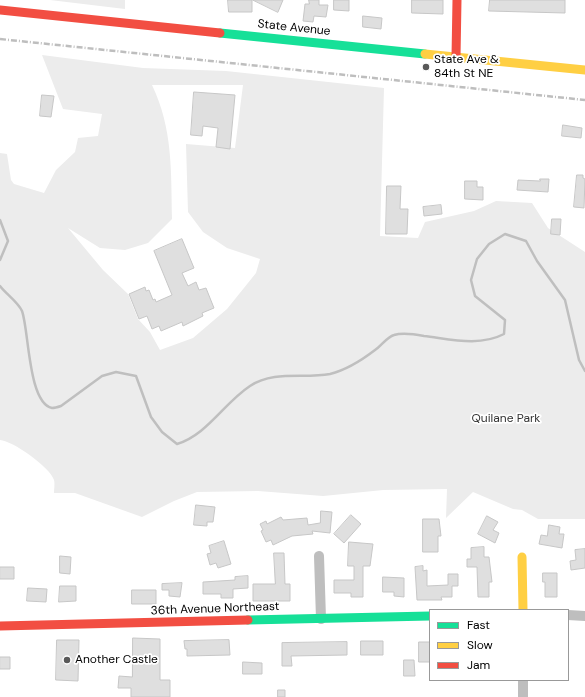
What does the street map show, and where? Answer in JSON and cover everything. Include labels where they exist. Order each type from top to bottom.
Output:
[{"type":"main road","points":[[456,57],[457,0]]},
{"type":"main road","name":"State Avenue","points":[[0,10],[585,70]]},
{"type":"main road","points":[[522,557],[523,609]]},
{"type":"main road","name":"36th Avenue Northeast","points":[[0,626],[429,616]]},
{"type":"street","points":[[319,556],[321,618]]},
{"type":"street","points":[[569,615],[585,616]]},
{"type":"street","points":[[523,681],[524,697]]},
{"type":"green space","points":[[50,0],[125,0],[125,9]]},
{"type":"green space","name":"Quilane Park","points":[[42,55],[143,68],[226,71],[384,88],[380,236],[418,238],[425,222],[474,211],[496,201],[532,203],[548,228],[585,252],[585,519],[538,519],[522,510],[513,509],[473,492],[446,518],[447,489],[383,490],[323,496],[258,491],[197,492],[174,501],[142,517],[75,493],[54,493],[54,480],[46,468],[22,450],[6,441],[0,440],[0,153],[7,154],[11,180],[14,184],[44,193],[56,170],[75,152],[78,138],[98,136],[102,114],[63,109]],"holes":[[[152,85],[243,85],[235,148],[186,144],[188,212],[203,232],[227,248],[260,259],[256,273],[227,309],[193,338],[160,350],[150,332],[138,319],[128,294],[103,270],[68,228],[100,248],[125,250],[148,243],[172,219],[170,150],[164,118]]]},
{"type":"building","points":[[228,0],[252,0],[252,12],[229,12]]},
{"type":"building","points":[[253,0],[283,0],[278,12]]},
{"type":"building","points":[[309,0],[319,0],[319,5],[328,5],[326,17],[314,16],[313,22],[303,21],[305,4],[309,4]]},
{"type":"building","points":[[334,0],[349,0],[349,11],[334,10]]},
{"type":"building","points":[[412,0],[443,0],[443,14],[412,13]]},
{"type":"building","points":[[490,0],[565,0],[565,13],[489,11]]},
{"type":"building","points":[[363,16],[382,18],[381,29],[363,27]]},
{"type":"building","points":[[194,92],[235,95],[230,149],[216,147],[218,128],[203,126],[202,136],[191,135]]},
{"type":"building","points":[[42,95],[54,96],[51,117],[40,116]]},
{"type":"building","points":[[563,125],[582,128],[581,138],[562,136]]},
{"type":"building","points":[[577,175],[583,175],[583,178],[585,179],[584,208],[574,207]]},
{"type":"building","points":[[540,179],[549,179],[548,192],[517,190],[518,180],[540,181]]},
{"type":"building","points":[[465,181],[477,181],[477,187],[483,187],[483,200],[465,199]]},
{"type":"building","points":[[387,186],[401,186],[400,209],[408,209],[407,234],[386,234]]},
{"type":"building","points":[[441,205],[442,214],[424,216],[423,207]]},
{"type":"building","points":[[552,219],[561,219],[560,235],[551,234]]},
{"type":"building","points":[[182,239],[194,268],[182,273],[188,286],[196,282],[199,290],[206,288],[214,308],[202,313],[203,316],[183,326],[182,322],[161,331],[159,326],[152,329],[147,316],[139,319],[129,294],[145,287],[146,291],[149,290],[153,300],[155,299],[156,302],[172,295],[154,251]]},
{"type":"building","points":[[196,505],[215,507],[213,522],[207,522],[207,526],[194,525]]},
{"type":"building","points":[[321,511],[332,512],[330,533],[312,531],[313,534],[292,536],[273,545],[271,540],[266,542],[261,531],[263,530],[260,524],[266,521],[267,524],[281,517],[283,520],[307,518],[308,525],[320,523]]},
{"type":"building","points":[[351,515],[361,524],[344,543],[334,534]]},
{"type":"building","points":[[487,516],[498,522],[493,530],[499,533],[495,543],[478,534]]},
{"type":"building","points":[[423,519],[439,519],[441,536],[438,536],[438,552],[423,552]]},
{"type":"building","points":[[549,525],[560,527],[559,534],[564,534],[562,548],[539,544],[541,535],[547,536]]},
{"type":"building","points":[[224,541],[231,564],[218,568],[216,563],[210,565],[207,554],[211,553],[209,546]]},
{"type":"building","points":[[349,542],[373,544],[370,566],[363,566],[363,597],[351,597],[351,593],[334,593],[334,580],[354,580],[354,566],[348,566]]},
{"type":"building","points":[[484,547],[484,557],[489,557],[492,582],[489,582],[489,597],[478,597],[477,567],[467,567],[467,559],[471,559],[471,548]]},
{"type":"building","points":[[585,549],[585,568],[571,570],[570,561],[576,560],[575,550]]},
{"type":"building","points":[[274,553],[284,553],[285,584],[290,584],[290,601],[253,601],[253,584],[275,584]]},
{"type":"building","points":[[60,556],[71,557],[70,574],[60,573]]},
{"type":"building","points":[[423,566],[423,571],[427,570],[427,586],[448,585],[448,574],[458,574],[458,586],[452,586],[452,597],[441,597],[442,600],[417,600],[415,567]]},
{"type":"building","points":[[0,567],[14,567],[14,579],[0,579]]},
{"type":"building","points":[[543,573],[557,573],[557,597],[545,597],[545,582],[543,582]]},
{"type":"building","points":[[248,576],[248,588],[233,589],[233,598],[221,598],[221,594],[203,594],[203,582],[235,580],[235,577]]},
{"type":"building","points":[[383,577],[404,578],[404,597],[394,596],[394,592],[383,592]]},
{"type":"building","points":[[182,583],[180,597],[169,596],[169,590],[162,590],[162,584]]},
{"type":"building","points":[[60,586],[76,586],[76,601],[59,602]]},
{"type":"building","points":[[28,588],[47,589],[46,602],[27,601]]},
{"type":"building","points":[[132,590],[156,590],[156,604],[132,604]]},
{"type":"building","points":[[133,638],[160,639],[160,680],[170,680],[170,697],[131,697],[131,688],[118,688],[119,676],[132,677]]},
{"type":"building","name":"Another Castle","points":[[57,640],[79,640],[78,681],[56,680]]},
{"type":"building","points":[[229,640],[230,655],[187,656],[187,649],[185,649],[184,641]]},
{"type":"building","points":[[361,641],[383,641],[383,655],[361,655]]},
{"type":"building","points":[[347,642],[347,655],[291,656],[292,666],[282,666],[282,643]]},
{"type":"building","points":[[419,642],[429,642],[429,662],[419,662]]},
{"type":"building","points":[[0,657],[10,657],[10,669],[0,669]]},
{"type":"building","points":[[404,660],[414,660],[415,676],[404,676]]},
{"type":"building","points":[[243,662],[262,663],[262,674],[243,674]]},
{"type":"building","points":[[278,690],[285,690],[285,697],[278,697]]},
{"type":"waterway","points":[[0,220],[8,241],[0,260]]},
{"type":"waterway","points":[[0,286],[18,304],[22,311],[34,380],[38,393],[44,403],[52,408],[61,406],[102,376],[116,372],[136,376],[151,417],[162,432],[177,444],[188,440],[197,434],[241,393],[259,381],[279,376],[320,375],[336,372],[359,361],[394,335],[409,334],[454,340],[475,341],[494,338],[504,334],[505,320],[475,296],[471,280],[477,259],[489,244],[505,234],[526,241],[537,261],[565,300],[579,360],[585,371]]},
{"type":"railway","points":[[0,39],[585,100]]},
{"type":"traffic: fast","points":[[220,33],[425,54]]},
{"type":"traffic: fast","points":[[248,620],[429,616]]},
{"type":"traffic: slow","points":[[425,54],[585,70]]},
{"type":"traffic: slow","points":[[522,557],[523,609]]},
{"type":"traffic: jam","points":[[456,57],[457,0]]},
{"type":"traffic: jam","points":[[0,10],[220,33]]},
{"type":"traffic: jam","points":[[0,626],[248,620]]},
{"type":"place","name":"State Ave & 84th St NE","points":[[426,67]]},
{"type":"place","name":"Another Castle","points":[[67,660]]}]
